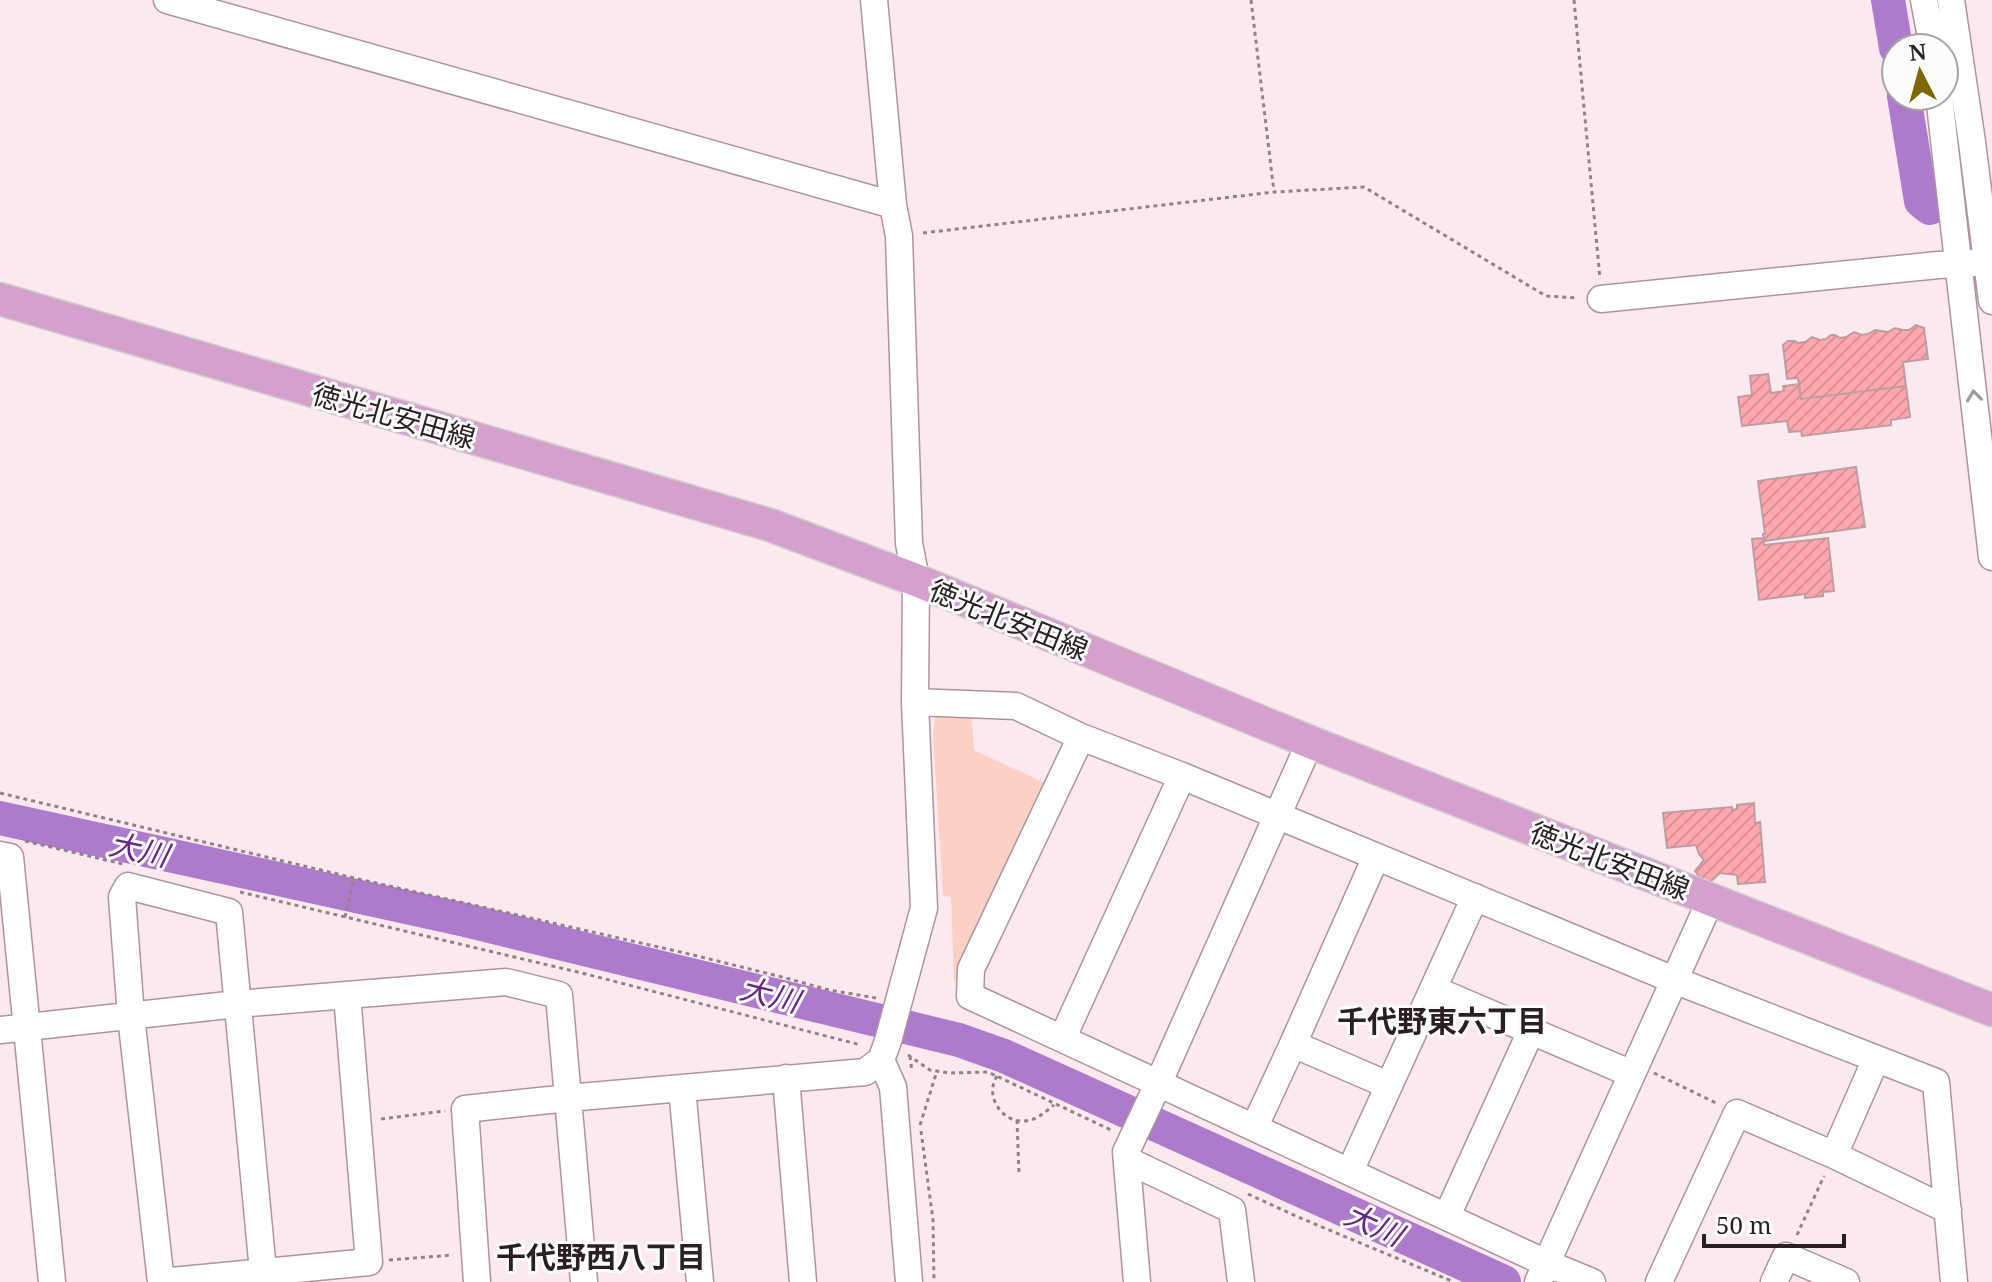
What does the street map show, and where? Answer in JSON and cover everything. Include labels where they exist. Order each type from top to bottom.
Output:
[{"type":"main road","name":"徳光北安田線","points":[[0,299],[770,525],[916,580],[1310,742],[1992,1010]]},
{"type":"street","points":[[167,0],[893,205]]},
{"type":"street","points":[[874,0],[893,205],[899,236],[909,543],[916,580],[915,702],[924,908],[897,1006],[891,1052],[909,1282]]},
{"type":"street","points":[[1924,0],[1930,32]]},
{"type":"street","points":[[1951,0],[1982,141],[1992,301]]},
{"type":"street","points":[[1941,112],[1992,557]]},
{"type":"street","points":[[1946,145],[1982,141]]},
{"type":"street","points":[[1601,299],[1988,262]]},
{"type":"street","points":[[915,702],[1016,706],[1081,737],[1674,980],[1936,1082],[1954,1282]]},
{"type":"street","points":[[1081,737],[971,969],[970,996],[1063,1037],[1157,1087],[1255,1126],[1447,1216],[1542,1272],[1592,1282]]},
{"type":"street","points":[[1137,1282],[1126,1152],[1310,742]]},
{"type":"street","points":[[1063,1037],[1182,776]]},
{"type":"street","points":[[7,847],[52,1282]]},
{"type":"street","points":[[1255,1126],[1376,857]]},
{"type":"street","points":[[263,1271],[229,912],[128,886],[122,897],[131,1016],[161,1282],[369,1262],[347,995]]},
{"type":"street","points":[[1350,1171],[1475,897]]},
{"type":"street","points":[[1542,1272],[1711,899]]},
{"type":"street","points":[[0,1030],[237,1004],[506,982],[559,995],[584,1282]]},
{"type":"street","points":[[1433,989],[1531,1031],[1634,1069]]},
{"type":"street","points":[[1447,1216],[1531,1031]]},
{"type":"street","points":[[1293,1044],[1388,1085]]},
{"type":"street","points":[[477,1282],[465,1109],[865,1072],[891,1052]]},
{"type":"street","points":[[1834,1155],[1876,1059]]},
{"type":"street","points":[[786,1078],[803,1282]]},
{"type":"street","points":[[682,1088],[700,1282]]},
{"type":"street","points":[[1659,1282],[1737,1113],[1948,1210]]},
{"type":"street","points":[[1127,1160],[1232,1210],[1241,1282]]},
{"type":"street","points":[[1774,1282],[1786,1256],[1846,1282]]},
{"type":"path","points":[[1251,0],[1274,192]]},
{"type":"path","points":[[899,236],[1274,192],[1364,187],[1546,296],[1601,299],[1574,0]]},
{"type":"path","points":[[0,793],[354,879],[685,953],[897,1006]]},
{"type":"path","points":[[7,847],[128,865]]},
{"type":"path","points":[[345,916],[354,879]]},
{"type":"path","points":[[234,890],[586,974],[891,1052],[914,1084]]},
{"type":"path","points":[[1634,1069],[1737,1113]]},
{"type":"path","points":[[920,1125],[937,1071]]},
{"type":"path","points":[[997,1076],[992,1084],[997,1109],[1008,1119],[1024,1121],[1039,1117],[1055,1104]]},
{"type":"path","points":[[357,1121],[465,1109]]},
{"type":"path","points":[[918,1111],[933,1220],[934,1282]]},
{"type":"path","points":[[1017,1120],[1019,1174]]},
{"type":"path","points":[[1786,1256],[1834,1155]]},
{"type":"path","points":[[369,1262],[475,1253]]},
{"type":"shaded area","points":[[936,708],[971,709],[974,750],[1047,784],[960,984],[954,981],[951,897],[943,896],[933,734]]},
{"type":"building","points":[[1916,325],[1924,328],[1928,359],[1903,362],[1906,386],[1801,399],[1798,378],[1787,379],[1783,345],[1788,341],[1805,342],[1812,337],[1820,340],[1831,335],[1840,338],[1854,332],[1862,335],[1875,330],[1888,332],[1895,328],[1909,330]]},
{"type":"building","points":[[1768,374],[1771,393],[1784,391],[1783,386],[1799,384],[1801,399],[1906,386],[1910,417],[1891,420],[1891,425],[1802,436],[1801,431],[1789,432],[1787,421],[1742,426],[1738,397],[1752,395],[1750,376]]},
{"type":"building","points":[[1856,467],[1865,527],[1764,541],[1758,481]]},
{"type":"building","points":[[1763,538],[1764,545],[1828,538],[1834,591],[1823,592],[1823,596],[1805,598],[1805,594],[1759,600],[1752,539]]},
{"type":"building","points":[[1754,803],[1755,823],[1760,822],[1765,882],[1738,884],[1737,875],[1720,873],[1709,883],[1695,871],[1704,860],[1696,845],[1667,848],[1663,813],[1732,807],[1732,810],[1737,809],[1737,805]]},
{"type":"waterway","points":[[1888,0],[1893,32]]},
{"type":"waterway","points":[[1907,112],[1921,201],[1930,208]]},
{"type":"waterway","name":"大川","points":[[0,818],[465,920],[959,1040],[1004,1056],[1504,1282]]},
{"type":"district","name":"千代野東六丁目","points":[[1442,1020]]},
{"type":"district","name":"千代野西八丁目","points":[[601,1256]]}]
